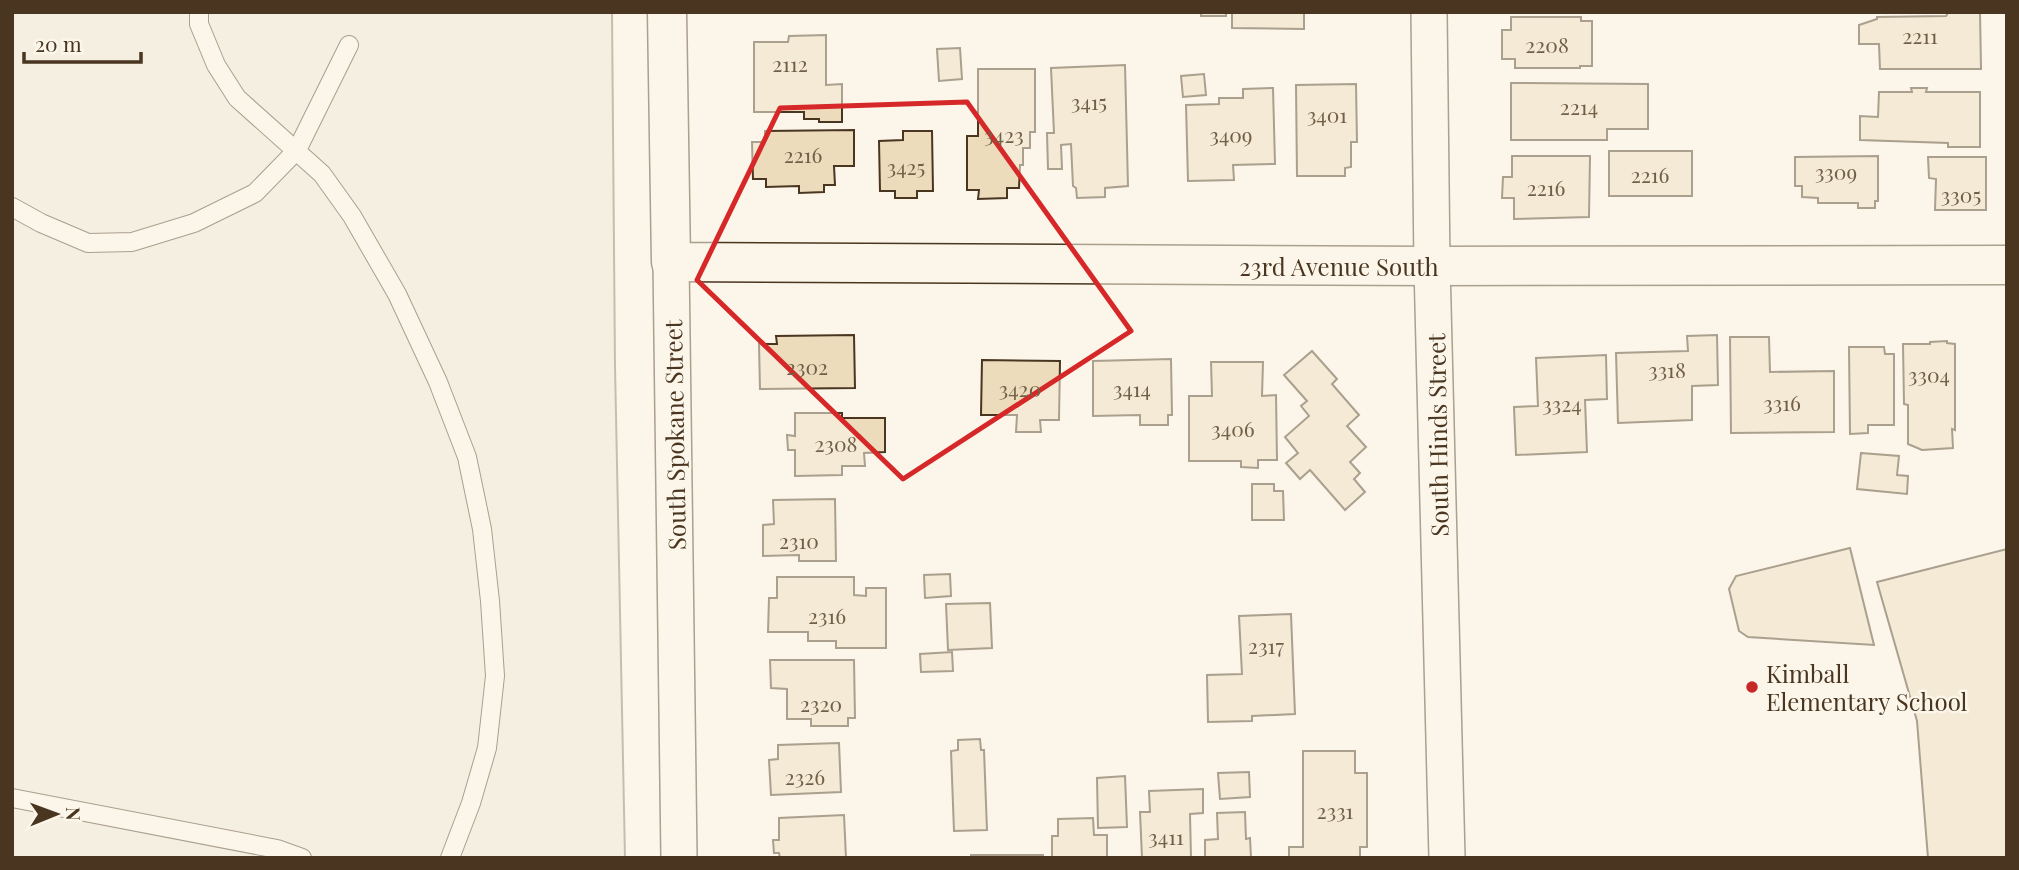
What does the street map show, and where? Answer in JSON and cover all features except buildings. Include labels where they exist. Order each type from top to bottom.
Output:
[{"type":"street","name":"South Spokane Street","points":[[667,12],[679,858]]},
{"type":"street","name":"South Hinds Street","points":[[1429,12],[1432,267],[1447,858]]},
{"type":"street","name":"23rd Avenue South","points":[[671,262],[1432,267],[2007,265]]},
{"type":"lane","points":[[199,12],[199,24],[216,65],[237,98],[322,174],[352,216],[397,294],[438,382],[467,457],[482,529],[495,676],[487,748],[471,803],[450,858]]},
{"type":"lane","points":[[12,207],[88,243],[132,242],[194,223],[255,193],[297,150],[349,45]]},
{"type":"lane","points":[[12,798],[277,849],[302,858]]},
{"type":"highlighted area","points":[[967,102],[1131,331],[903,479],[697,280],[780,108]]},
{"type":"shaded area","points":[[12,12],[612,12],[615,366],[625,858],[12,858]]},
{"type":"place","name":"Kimball Elementary School","points":[[1752,687]]}]
